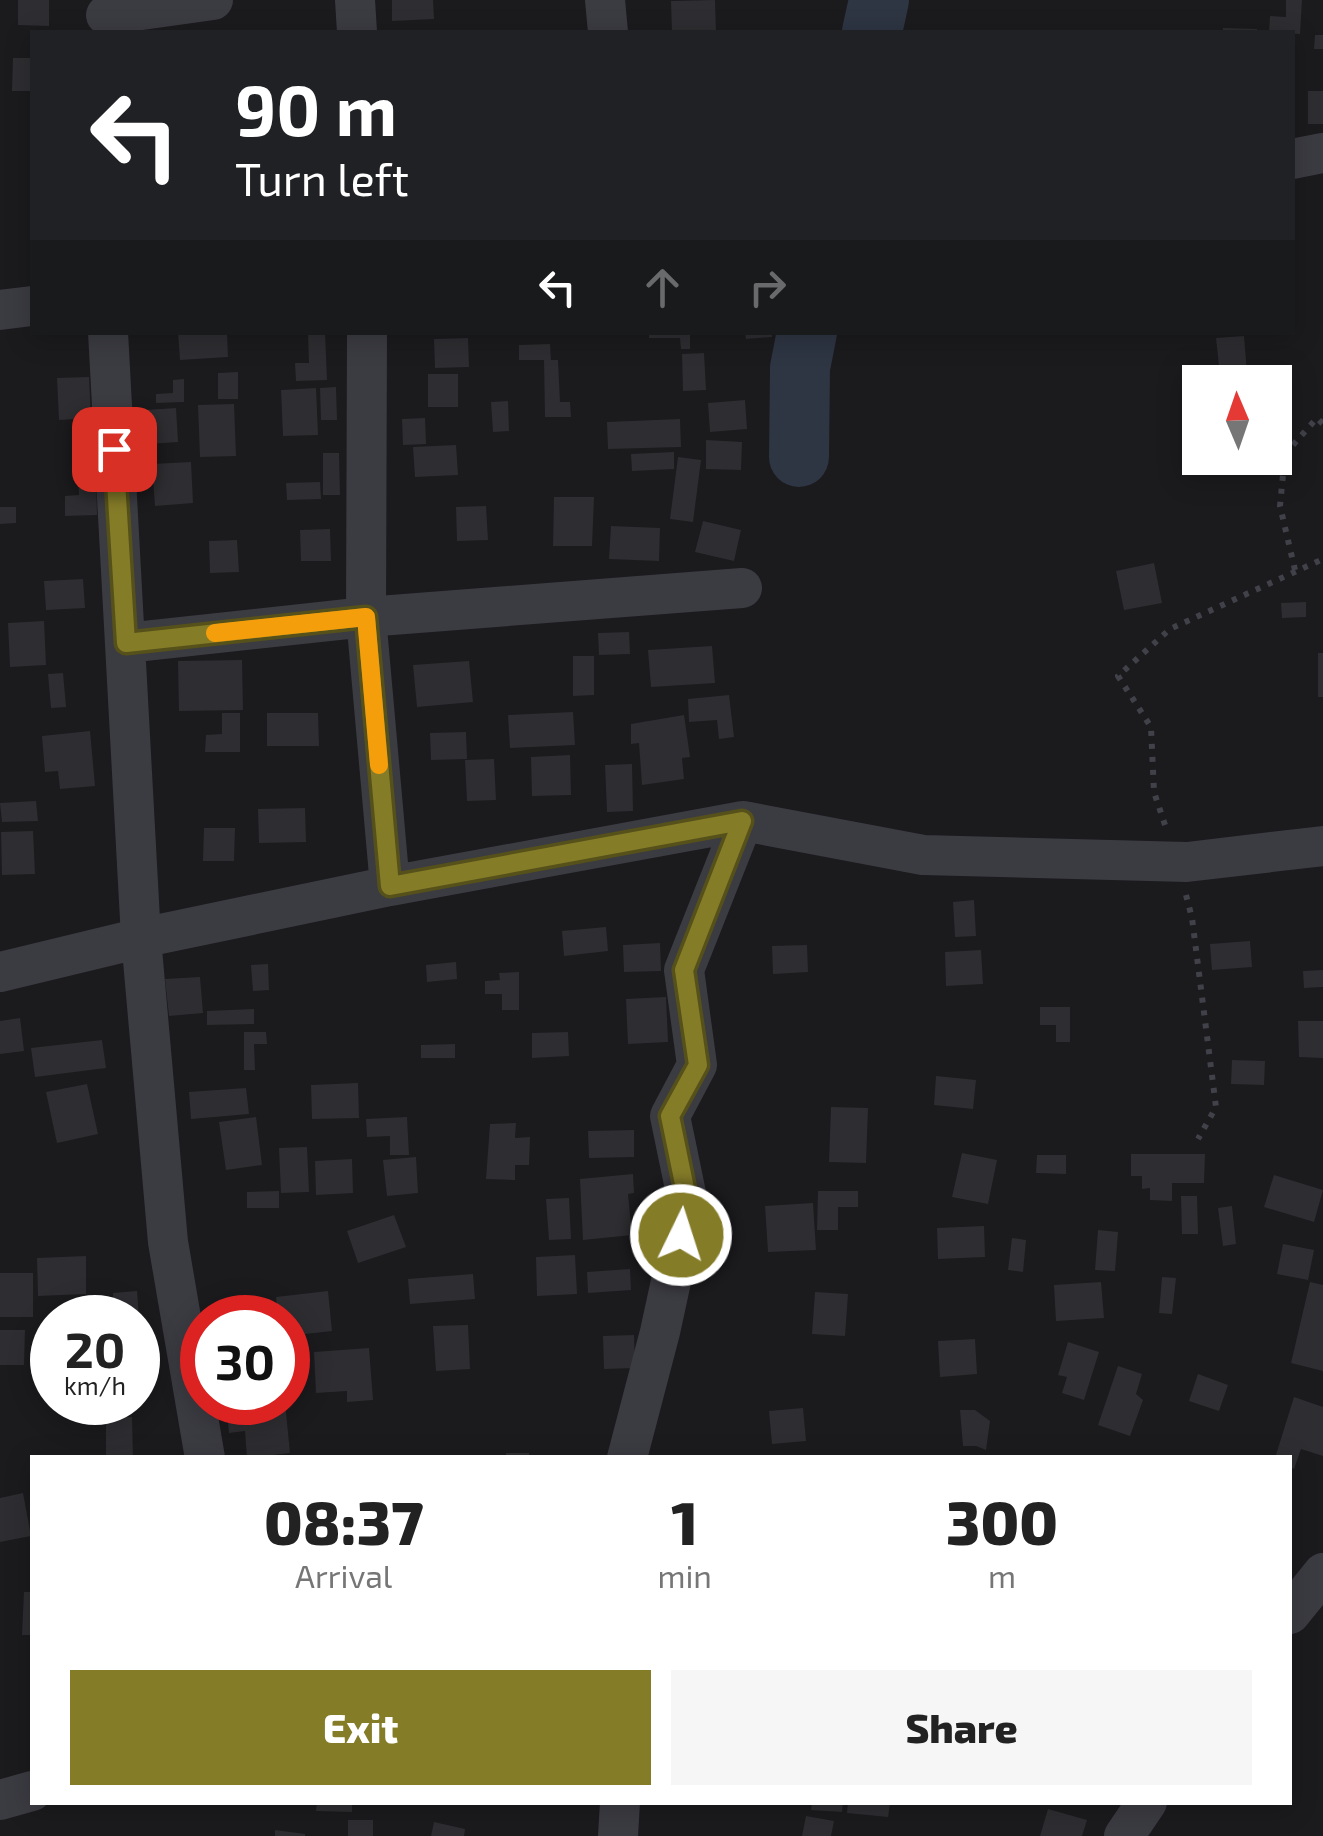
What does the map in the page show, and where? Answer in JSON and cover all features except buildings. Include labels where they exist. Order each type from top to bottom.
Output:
[{"type":"street","points":[[106,16],[213,0]]},
{"type":"street","points":[[355,0],[357,30]]},
{"type":"street","points":[[605,0],[608,30]]},
{"type":"street","points":[[1295,159],[1323,154]]},
{"type":"street","points":[[0,310],[30,306]]},
{"type":"street","points":[[108,335],[141,938],[168,1242],[204,1455]]},
{"type":"street","points":[[368,335],[366,617],[390,886]]},
{"type":"street","points":[[126,643],[366,617],[742,588]]},
{"type":"street","points":[[629,1455],[688,1203],[670,1116],[698,1065],[684,970],[742,821]]},
{"type":"street","points":[[0,972],[390,886],[742,821],[923,856],[1177,862],[1323,846]]},
{"type":"street","points":[[1292,1612],[1323,1573]]},
{"type":"street","points":[[0,1800],[30,1792]]},
{"type":"street","points":[[618,1836],[620,1805]]},
{"type":"street","points":[[1124,1836],[1145,1805]]},
{"type":"path","points":[[1295,570],[1280,506],[1285,454],[1318,418],[1323,424]]},
{"type":"path","points":[[1198,1139],[1216,1106],[1192,918],[1154,792],[1152,727],[1118,676],[1170,630],[1323,559]]},
{"type":"waterway","points":[[872,30],[879,0]]},
{"type":"waterway","points":[[799,457],[800,368],[806,335]]},
{"type":"slow traffic","points":[[215,633],[366,617],[379,765]]},
{"type":"route","points":[[114,449],[126,643],[366,617],[390,886],[742,821],[684,970],[698,1065],[670,1116],[688,1203],[681,1235]]}]
